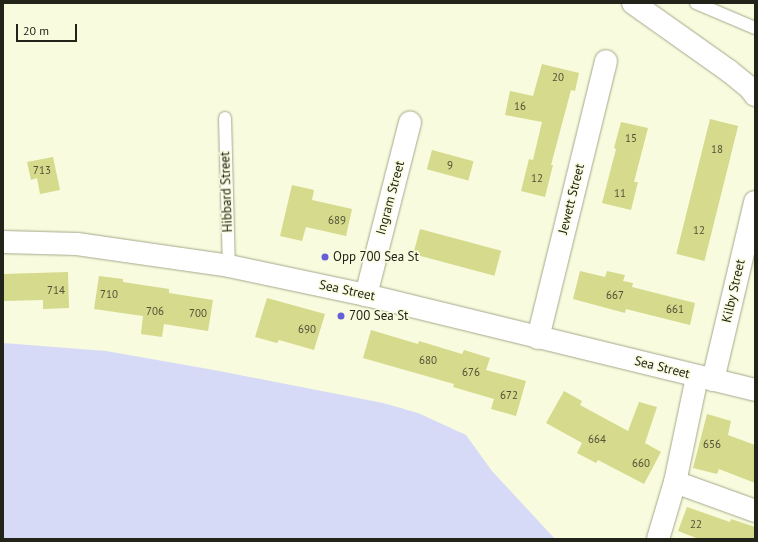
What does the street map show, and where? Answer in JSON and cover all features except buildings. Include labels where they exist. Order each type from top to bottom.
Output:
[{"type":"street","points":[[638,4],[729,71],[749,87],[755,95]]},
{"type":"street","name":"Jewett Street","points":[[538,338],[606,61]]},
{"type":"street","name":"Ingram Street","points":[[366,295],[410,123]]},
{"type":"street","name":"Kilby Street","points":[[658,539],[755,202]]},
{"type":"street","name":"Sea Street","points":[[3,242],[77,244],[229,266],[366,295],[755,390]]},
{"type":"street","points":[[675,482],[755,511]]},
{"type":"lane","points":[[696,3],[755,28]]},
{"type":"lane","name":"Hibbard Street","points":[[224,118],[229,266]]},
{"type":"water","points":[[3,343],[106,351],[214,370],[383,403],[418,413],[466,435],[492,471],[555,539],[3,539]]},
{"type":"place","name":"Opp 700 Sea St","points":[[325,257]]},
{"type":"place","name":"700 Sea St","points":[[341,316]]}]
